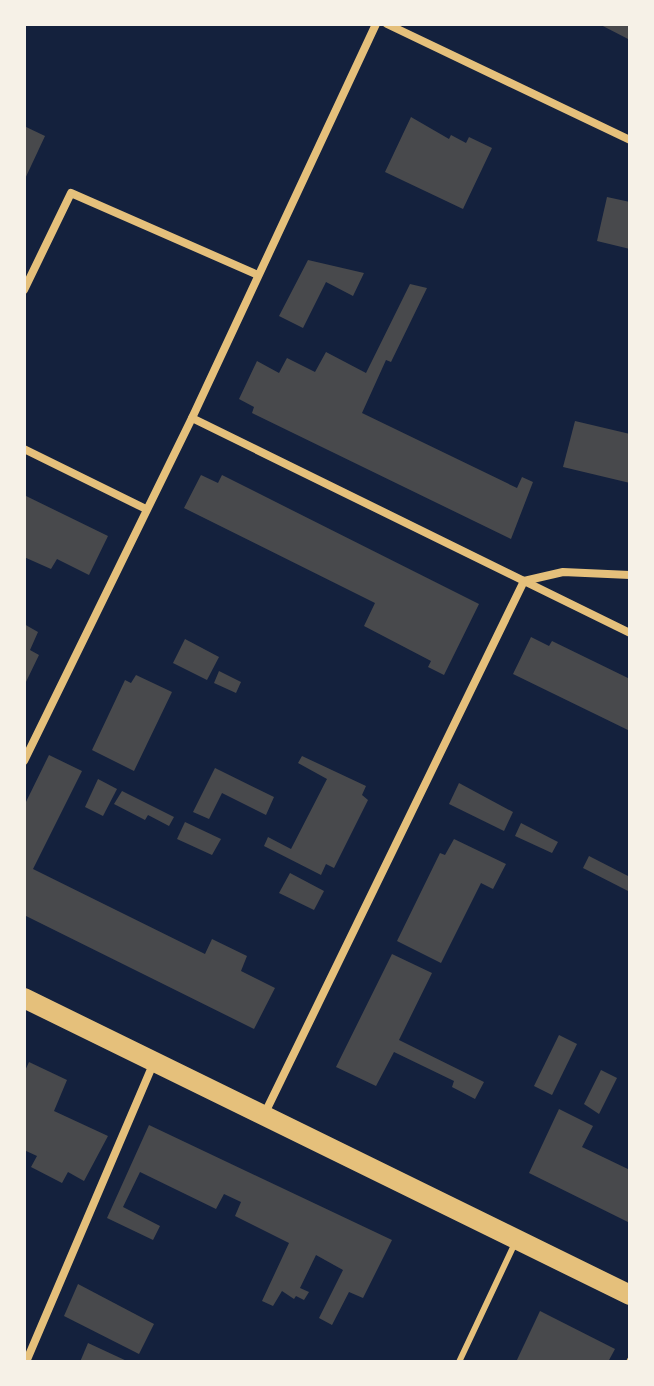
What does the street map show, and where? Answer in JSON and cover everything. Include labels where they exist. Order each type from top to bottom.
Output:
[{"type":"main road","points":[[24,998],[630,1295]]},
{"type":"street","points":[[24,761],[192,418],[376,24]]},
{"type":"street","points":[[387,24],[630,140]]},
{"type":"street","points":[[24,290],[71,193],[258,275]]},
{"type":"street","points":[[192,418],[630,633]]},
{"type":"street","points":[[24,449],[146,509]]},
{"type":"street","points":[[524,581],[563,572],[630,575]]},
{"type":"street","points":[[264,1115],[524,581]]},
{"type":"street","points":[[26,1362],[154,1061]]},
{"type":"lane","points":[[459,1362],[516,1239]]},
{"type":"building","points":[[599,24],[630,24],[630,40]]},
{"type":"building","points":[[411,117],[449,139],[451,135],[466,143],[469,137],[492,148],[463,209],[385,172]]},
{"type":"building","points":[[24,126],[45,136],[24,181]]},
{"type":"building","points":[[607,197],[630,202],[630,249],[597,241]]},
{"type":"building","points":[[308,260],[364,273],[353,296],[326,282],[303,328],[279,316]]},
{"type":"building","points":[[410,284],[427,288],[391,362],[386,360],[362,413],[517,488],[522,477],[533,482],[511,539],[252,413],[254,407],[239,399],[257,361],[279,373],[287,358],[315,372],[326,352],[366,373]]},
{"type":"building","points":[[575,421],[630,434],[630,483],[563,467]]},
{"type":"building","points":[[201,475],[218,483],[222,475],[479,604],[444,675],[428,667],[431,661],[364,626],[375,603],[184,508]]},
{"type":"building","points":[[24,495],[108,536],[89,575],[57,559],[51,569],[24,557]]},
{"type":"building","points":[[24,624],[38,632],[30,650],[39,655],[24,686]]},
{"type":"building","points":[[531,637],[549,646],[552,641],[630,679],[630,731],[513,674]]},
{"type":"building","points":[[185,639],[219,657],[207,680],[173,663]]},
{"type":"building","points":[[219,671],[241,682],[236,693],[214,683]]},
{"type":"building","points":[[136,675],[172,692],[134,771],[92,750],[125,680],[131,683]]},
{"type":"building","points":[[49,755],[82,771],[33,869],[205,954],[212,939],[247,956],[241,971],[275,988],[254,1029],[24,915],[24,806]]},
{"type":"building","points":[[302,756],[366,786],[362,795],[368,800],[334,868],[326,864],[321,875],[264,846],[268,837],[291,849],[327,779],[298,763]]},
{"type":"building","points":[[215,768],[274,797],[266,815],[222,793],[209,819],[193,812]]},
{"type":"building","points":[[98,779],[117,789],[103,816],[85,807]]},
{"type":"building","points":[[459,783],[513,812],[504,831],[449,804]]},
{"type":"building","points":[[122,791],[174,817],[169,826],[148,815],[145,820],[114,804]]},
{"type":"building","points":[[185,822],[221,839],[212,855],[177,839]]},
{"type":"building","points":[[521,823],[558,842],[552,853],[515,836]]},
{"type":"building","points":[[454,839],[506,864],[493,889],[481,883],[441,963],[397,941],[440,853],[445,855]]},
{"type":"building","points":[[589,856],[630,877],[630,892],[583,868]]},
{"type":"building","points":[[290,873],[324,891],[314,910],[279,893]]},
{"type":"building","points":[[392,954],[432,973],[399,1040],[484,1082],[475,1099],[452,1087],[454,1081],[394,1052],[376,1086],[336,1067]]},
{"type":"building","points":[[559,1035],[577,1044],[552,1095],[534,1086]]},
{"type":"building","points":[[29,1062],[67,1080],[54,1111],[108,1136],[84,1181],[68,1172],[62,1183],[31,1167],[37,1156],[24,1150],[24,1073]]},
{"type":"building","points":[[601,1070],[617,1078],[599,1114],[584,1104]]},
{"type":"building","points":[[559,1109],[593,1126],[582,1147],[630,1170],[630,1223],[529,1173]]},
{"type":"building","points":[[149,1125],[392,1240],[363,1298],[349,1292],[332,1325],[319,1318],[343,1270],[316,1255],[300,1288],[309,1292],[304,1300],[296,1296],[294,1299],[282,1291],[273,1306],[262,1301],[289,1243],[235,1216],[241,1202],[224,1194],[216,1209],[140,1172],[123,1207],[160,1226],[153,1240],[107,1218]]},
{"type":"building","points":[[78,1284],[154,1324],[139,1354],[64,1316]]},
{"type":"building","points":[[540,1311],[615,1349],[608,1362],[516,1362]]},
{"type":"building","points":[[88,1343],[129,1362],[80,1362]]}]
